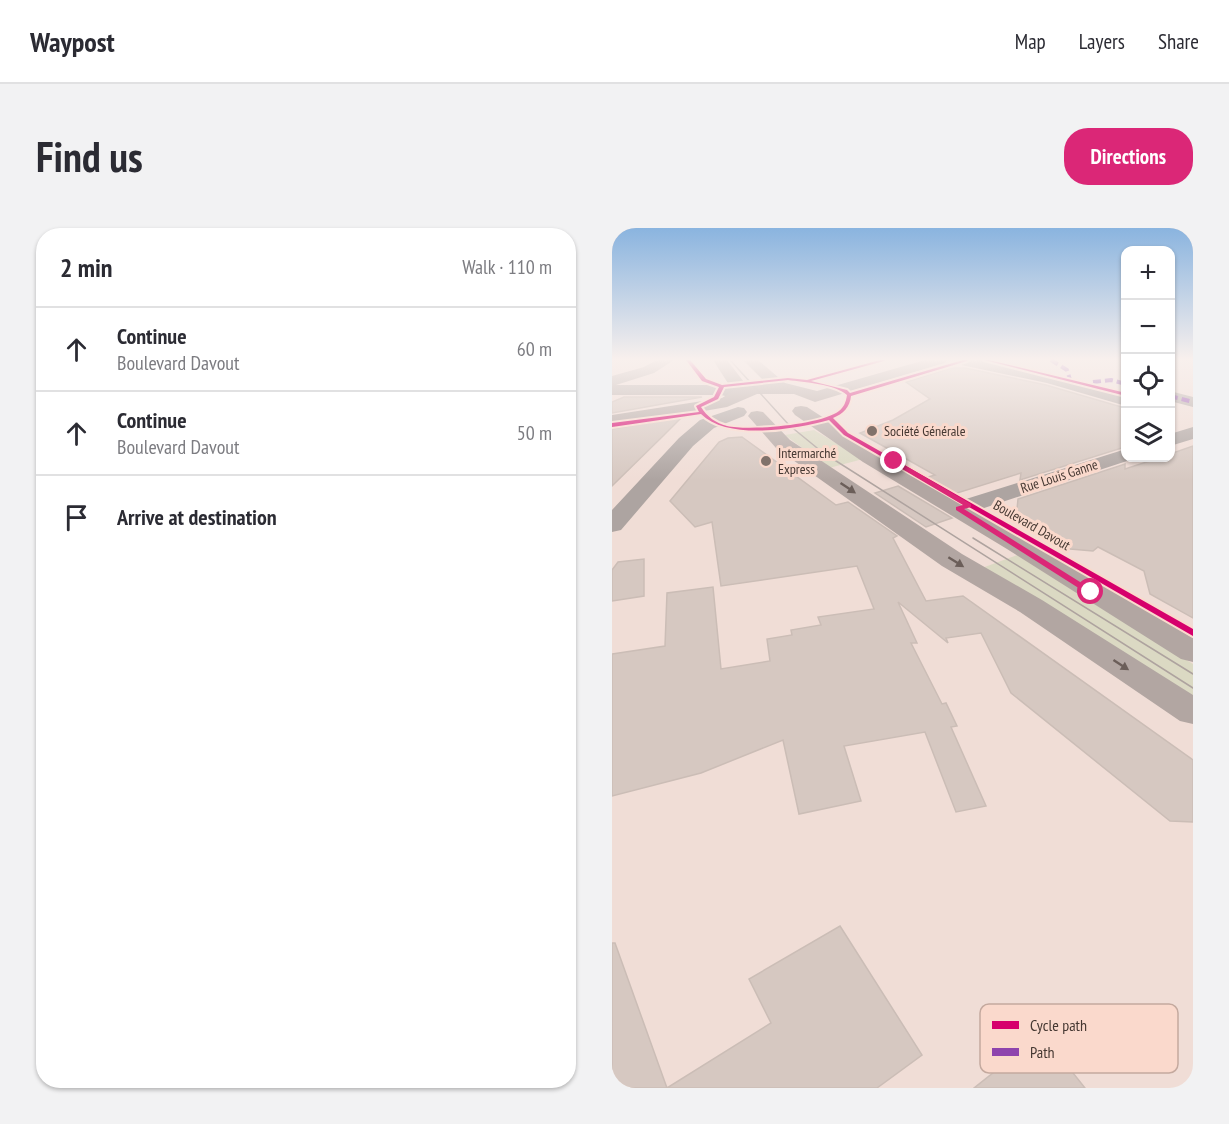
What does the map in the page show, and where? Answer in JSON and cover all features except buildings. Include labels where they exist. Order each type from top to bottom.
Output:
[{"type":"main road","points":[[739,400],[783,444],[952,560],[1031,606],[1193,712]]},
{"type":"main road","points":[[612,421],[741,404],[751,400]]},
{"type":"main road","points":[[741,404],[780,415],[807,400]]},
{"type":"main road","name":"Boulevard Davout","points":[[807,400],[840,440],[1193,652]]},
{"type":"street","points":[[614,520],[686,441],[707,424],[741,404],[735,400]]},
{"type":"street","points":[[1175,415],[1193,420]]},
{"type":"street","points":[[1175,438],[1193,433]]},
{"type":"street","name":"Rue Louis Ganne","points":[[958,509],[1121,455]]},
{"type":"shaded area","points":[[814,430],[863,459],[829,468],[785,435]]},
{"type":"shaded area","points":[[1020,554],[1083,597],[1193,664],[1193,701],[982,568]]},
{"type":"tram line","points":[[766,400],[789,425],[822,452],[1193,688]]},
{"type":"tram line","points":[[973,538],[1193,674]]},
{"type":"marked path","points":[[1186,400],[1193,402]]},
{"type":"cycle path","points":[[712,400],[698,407],[705,416],[725,427],[745,429],[798,425],[830,418],[841,412],[849,400]]},
{"type":"cycle path","points":[[612,425],[701,413]]},
{"type":"cycle path","points":[[830,418],[846,434],[1193,633]]},
{"type":"place","name":"Société Générale","points":[[872,431]]},
{"type":"place","name":"Intermarché Express","points":[[766,461]]},
{"type":"route","points":[[894,461],[969,505],[958,509],[1016,543],[1091,592]]}]
